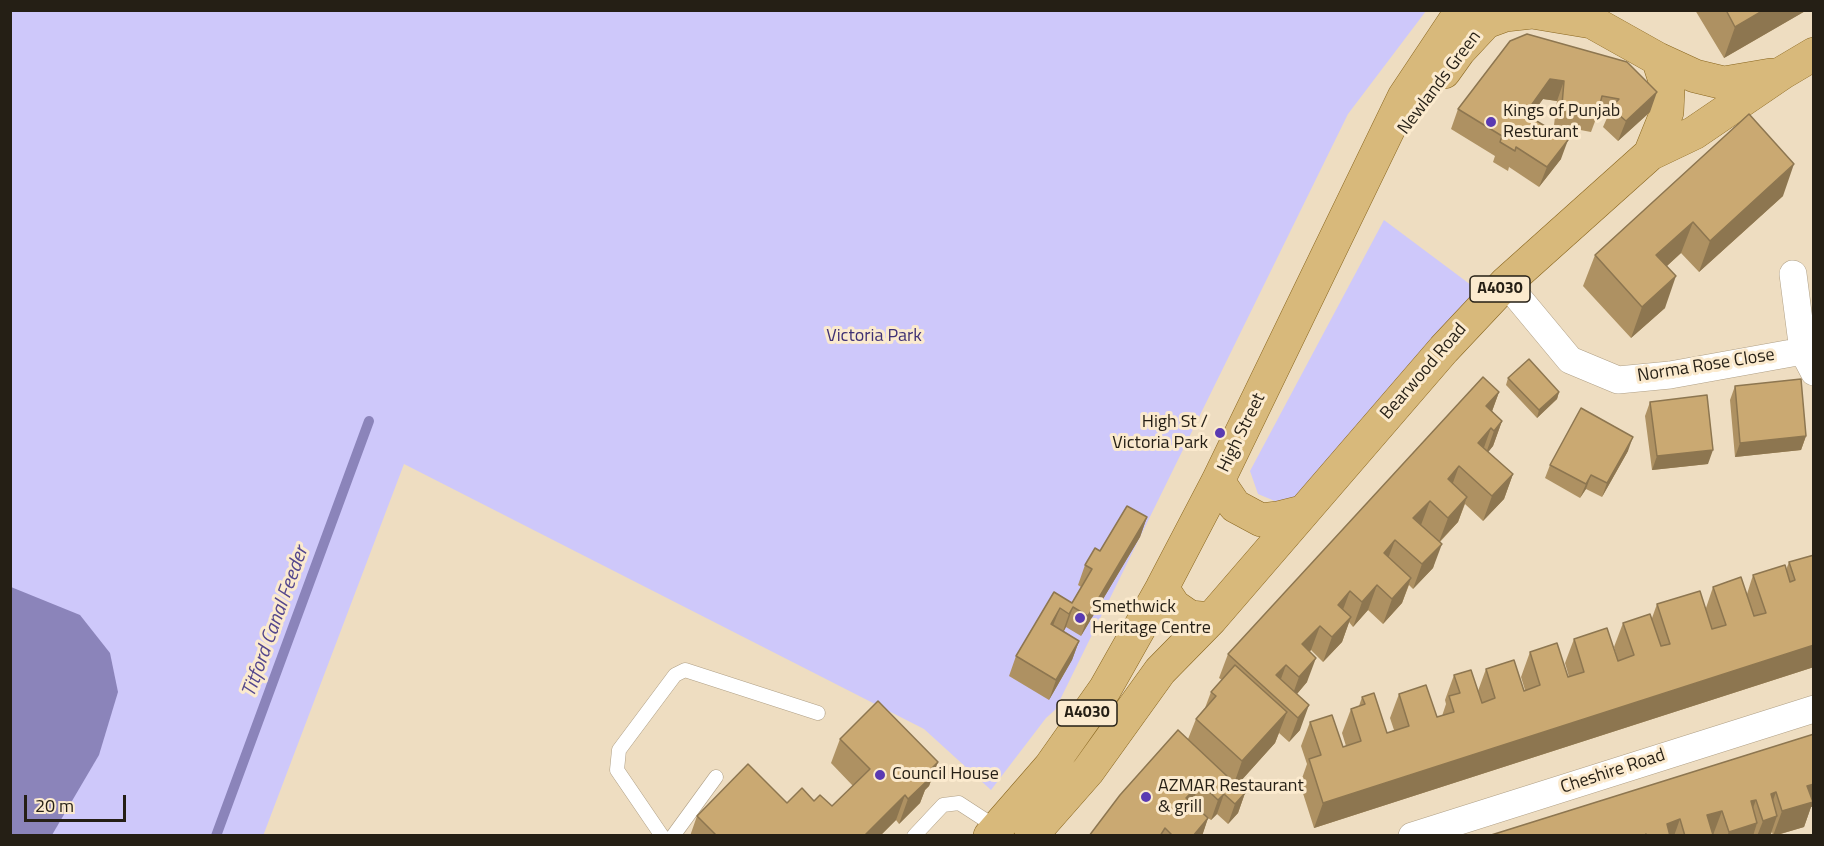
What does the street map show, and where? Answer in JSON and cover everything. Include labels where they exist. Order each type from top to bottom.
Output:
[{"type":"main road","name":"High Street","points":[[993,831],[1050,767],[1105,689],[1162,588],[1218,481],[1404,97],[1462,10]]},
{"type":"main road","name":"Newlands Green","points":[[1353,203],[1459,51],[1486,22],[1505,15],[1532,12],[1590,16],[1658,59],[1695,76],[1724,83],[1782,73]]},
{"type":"main road","name":"Bearwood Road","points":[[1211,619],[1458,333],[1506,283],[1650,154],[1694,133],[1814,54]]},
{"type":"main road","name":"A4030","points":[[1650,154],[1667,112],[1668,90],[1658,59]]},
{"type":"main road","points":[[1218,481],[1235,506],[1261,520],[1302,512]]},
{"type":"main road","points":[[1162,588],[1174,606],[1190,616],[1211,619]]},
{"type":"main road","name":"A4030","points":[[1031,836],[1088,771],[1160,671],[1211,619]]},
{"type":"street","name":"Norma Rose Close","points":[[1506,283],[1570,360],[1618,380],[1808,362],[1793,274]]},
{"type":"street","name":"Cheshire Road","points":[[1412,836],[1814,708]]},
{"type":"lane","points":[[662,836],[617,771],[619,750],[675,675],[685,670],[818,713]]},
{"type":"lane","points":[[673,836],[716,777]]},
{"type":"lane","points":[[914,836],[943,805],[959,803],[993,831]]},
{"type":"green space","name":"Victoria Park","points":[[10,11],[1426,11],[1348,114],[1055,710],[1046,718],[991,790],[924,729],[404,464],[263,836],[11,835]]},
{"type":"green space","points":[[1384,220],[1479,291],[1307,491],[1282,504],[1258,494],[1250,471]]},
{"type":"shaded area","points":[[11,587],[80,615],[110,653],[118,692],[99,755],[52,835],[11,835]]},
{"type":"building","points":[[1726,10],[1764,10],[1735,27]]},
{"type":"building","name":"Kings of Punjab Resturant","points":[[1527,34],[1627,62],[1657,92],[1626,121],[1611,108],[1619,99],[1602,96],[1598,112],[1562,105],[1564,81],[1550,79],[1525,114],[1568,140],[1547,167],[1516,147],[1515,151],[1500,142],[1502,136],[1458,109],[1510,41]]},
{"type":"building","points":[[1749,114],[1794,164],[1710,241],[1693,222],[1656,255],[1676,276],[1642,307],[1595,255]]},
{"type":"building","points":[[1529,359],[1559,392],[1539,410],[1508,378]]},
{"type":"building","points":[[1483,377],[1499,392],[1486,406],[1502,421],[1494,431],[1491,428],[1478,443],[1513,474],[1492,496],[1459,466],[1448,479],[1467,497],[1448,518],[1430,501],[1413,518],[1442,544],[1422,564],[1395,540],[1384,553],[1411,578],[1392,599],[1377,585],[1362,602],[1350,591],[1338,605],[1351,617],[1332,637],[1320,626],[1302,644],[1316,658],[1299,677],[1286,665],[1276,675],[1309,705],[1298,718],[1228,654]]},
{"type":"building","points":[[1801,379],[1806,436],[1740,443],[1735,386]]},
{"type":"building","points":[[1707,395],[1713,450],[1657,456],[1650,402]]},
{"type":"building","points":[[1581,408],[1633,437],[1607,483],[1591,475],[1586,484],[1550,465]]},
{"type":"building","name":"Smethwick Heritage Centre","points":[[1127,506],[1147,517],[1088,616],[1073,607],[1069,614],[1060,608],[1051,624],[1079,641],[1056,680],[1016,656],[1054,592],[1072,603],[1092,569],[1085,565],[1095,548],[1100,551]]},
{"type":"building","points":[[1814,555],[1814,645],[1323,803],[1309,759],[1321,755],[1310,722],[1332,715],[1343,747],[1361,741],[1351,709],[1365,704],[1362,697],[1374,693],[1387,733],[1409,726],[1399,694],[1426,685],[1437,717],[1454,712],[1449,696],[1460,693],[1454,675],[1471,670],[1482,703],[1495,698],[1486,669],[1514,660],[1524,691],[1540,685],[1530,652],[1557,643],[1568,677],[1584,672],[1574,639],[1607,628],[1618,661],[1634,655],[1623,623],[1650,614],[1661,646],[1670,644],[1657,604],[1700,591],[1712,629],[1726,625],[1713,587],[1741,577],[1754,616],[1766,613],[1753,575],[1785,565],[1790,582],[1795,580],[1789,562]]},
{"type":"building","points":[[1235,665],[1287,712],[1242,761],[1196,719],[1216,696],[1211,692]]},
{"type":"building","points":[[878,701],[938,762],[925,775],[929,779],[908,799],[905,795],[864,836],[717,836],[697,816],[748,764],[787,803],[802,788],[814,801],[820,795],[832,806],[870,769],[840,739]]},
{"type":"building","points":[[1178,730],[1245,793],[1235,804],[1224,794],[1218,800],[1200,783],[1186,798],[1208,818],[1193,836],[1173,836],[1165,828],[1160,836],[1089,836],[1120,795]]},
{"type":"building","points":[[1814,734],[1814,784],[1807,786],[1813,802],[1782,811],[1776,792],[1771,794],[1777,816],[1763,821],[1756,800],[1751,801],[1757,823],[1729,832],[1722,811],[1707,815],[1713,835],[1710,836],[1685,836],[1680,819],[1667,824],[1670,836],[1647,836],[1646,834],[1643,836],[1488,836]]},
{"type":"waterway","name":"Titford Canal Feeder","points":[[216,836],[369,421]]},
{"type":"place","name":"Kings of Punjab Resturant","points":[[1491,122]]},
{"type":"place","name":"High St / Victoria Park","points":[[1220,433]]},
{"type":"place","name":"Smethwick Heritage Centre","points":[[1080,618]]},
{"type":"place","name":"Council House","points":[[880,775]]},
{"type":"place","name":"AZMAR Restaurant & grill","points":[[1146,797]]}]
